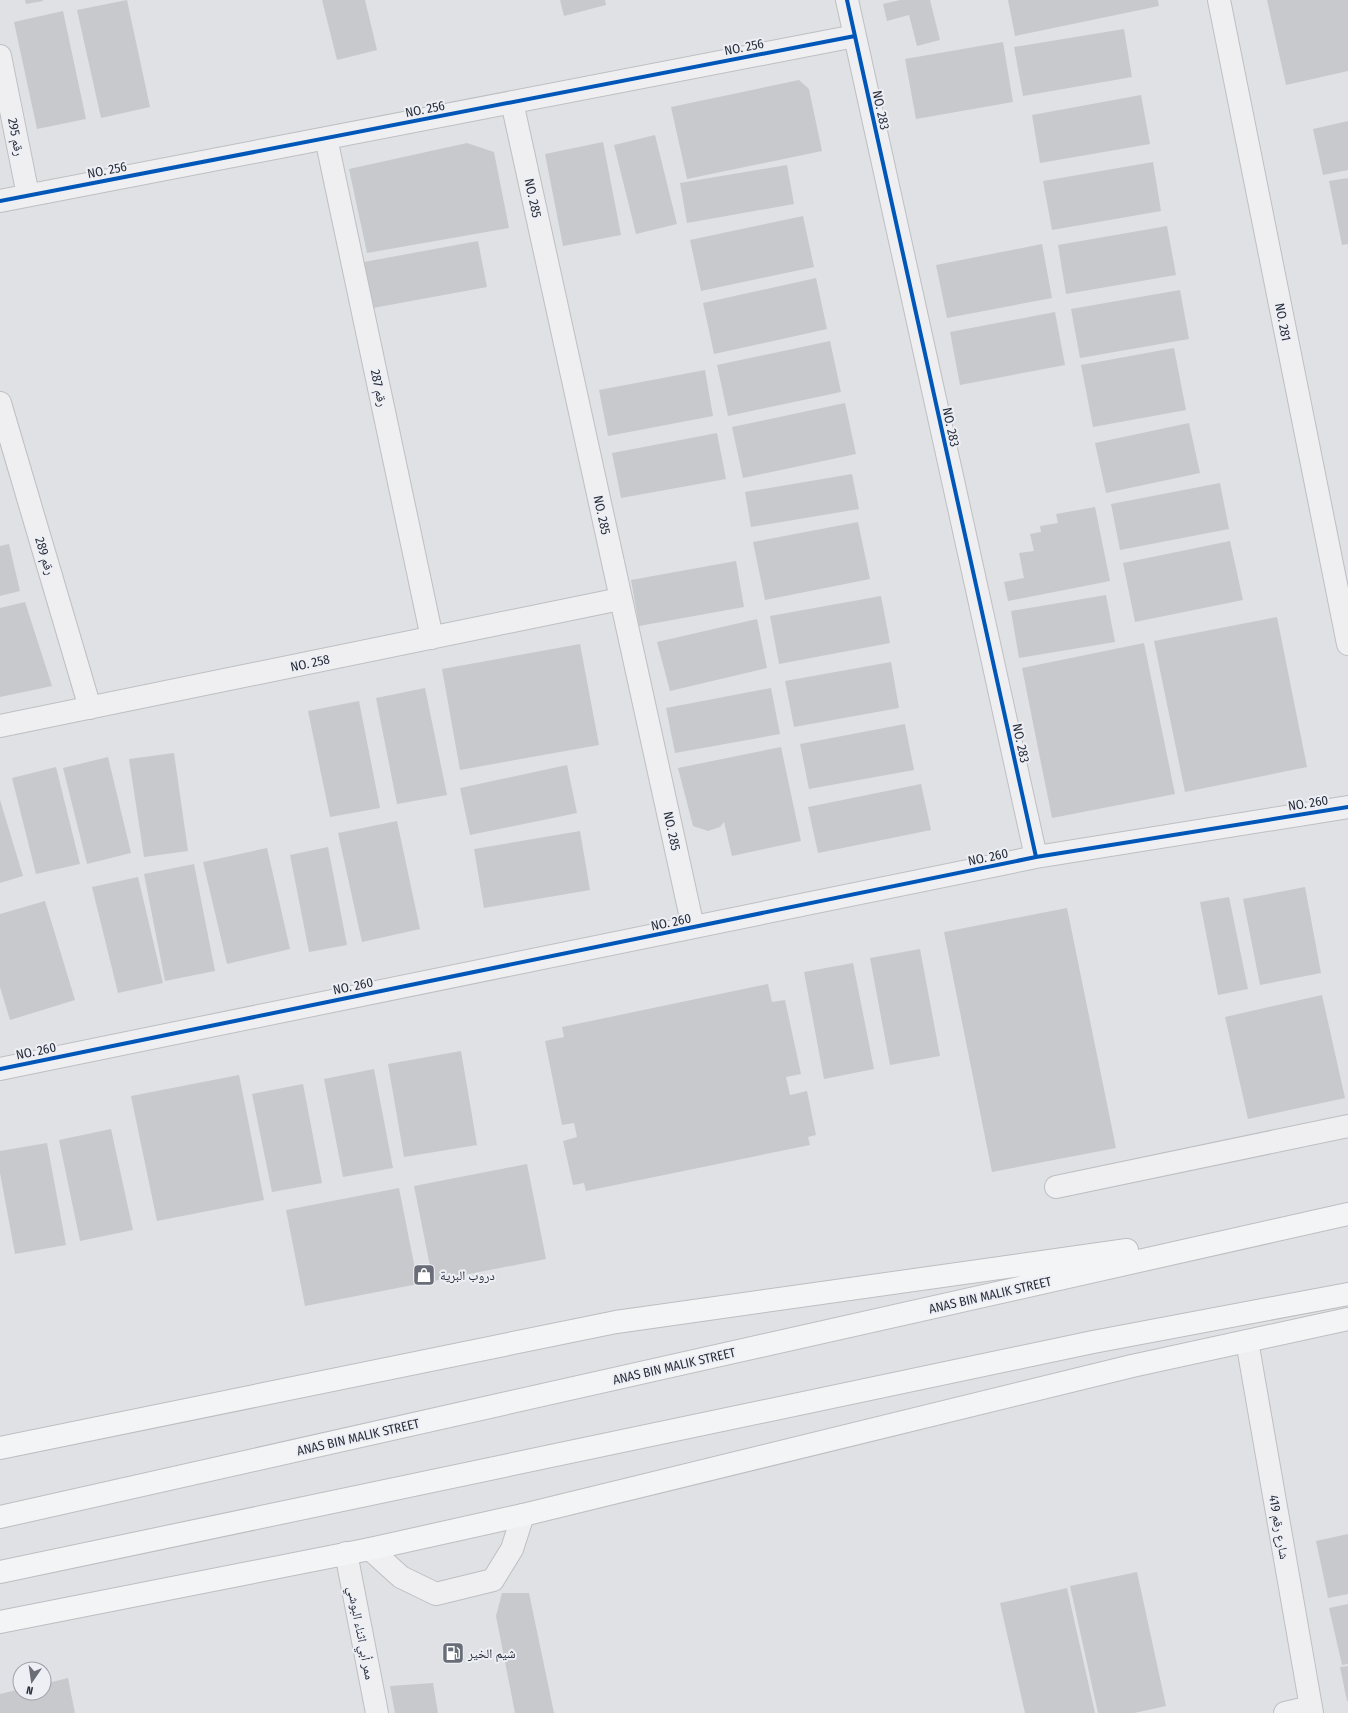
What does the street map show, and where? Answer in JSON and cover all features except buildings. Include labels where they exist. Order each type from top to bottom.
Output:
[{"type":"main road","name":"ANAS BIN MALIK STREET","points":[[0,1517],[1348,1214]]},
{"type":"main road","points":[[0,1448],[616,1322],[1281,1229]]},
{"type":"main road","points":[[0,1572],[1092,1342],[1348,1294]]},
{"type":"main road","points":[[0,1622],[370,1549],[523,1515],[1116,1370],[1348,1319]]},
{"type":"main road","points":[[0,1628],[69,1608]]},
{"type":"street","name":"NO. 283","points":[[846,0],[1036,857]]},
{"type":"street","name":"NO. 281","points":[[1219,0],[1348,644]]},
{"type":"street","name":"NO. 256","points":[[0,201],[855,36]]},
{"type":"street","name":"رقم 295","points":[[0,56],[28,195]]},
{"type":"street","name":"NO. 285","points":[[512,102],[693,928]]},
{"type":"street","name":"رقم 287","points":[[326,138],[432,638]]},
{"type":"street","name":"رقم 289","points":[[0,403],[90,708]]},
{"type":"street","name":"NO. 258","points":[[0,726],[620,599]]},
{"type":"street","name":"NO. 260","points":[[0,1069],[1036,857],[1348,807]]},
{"type":"street","points":[[1056,1187],[1348,1126]]},
{"type":"street","name":"شارع رقم 419","points":[[1246,1341],[1312,1710]]},
{"type":"street","points":[[370,1549],[401,1577],[436,1594],[493,1580],[512,1549],[523,1515]]},
{"type":"street","name":"ممر أبي اثناء البوشي","points":[[346,1553],[377,1713]]},
{"type":"street","points":[[1285,1713],[1312,1710]]},
{"type":"cycle path","points":[[847,0],[1036,857]]},
{"type":"cycle path","points":[[0,201],[855,36]]},
{"type":"cycle path","points":[[0,1069],[1036,857],[1348,807]]},
{"type":"place","name":"دروب البرية","points":[[424,1275]]},
{"type":"place","name":"شيم الخير","points":[[453,1653]]}]
